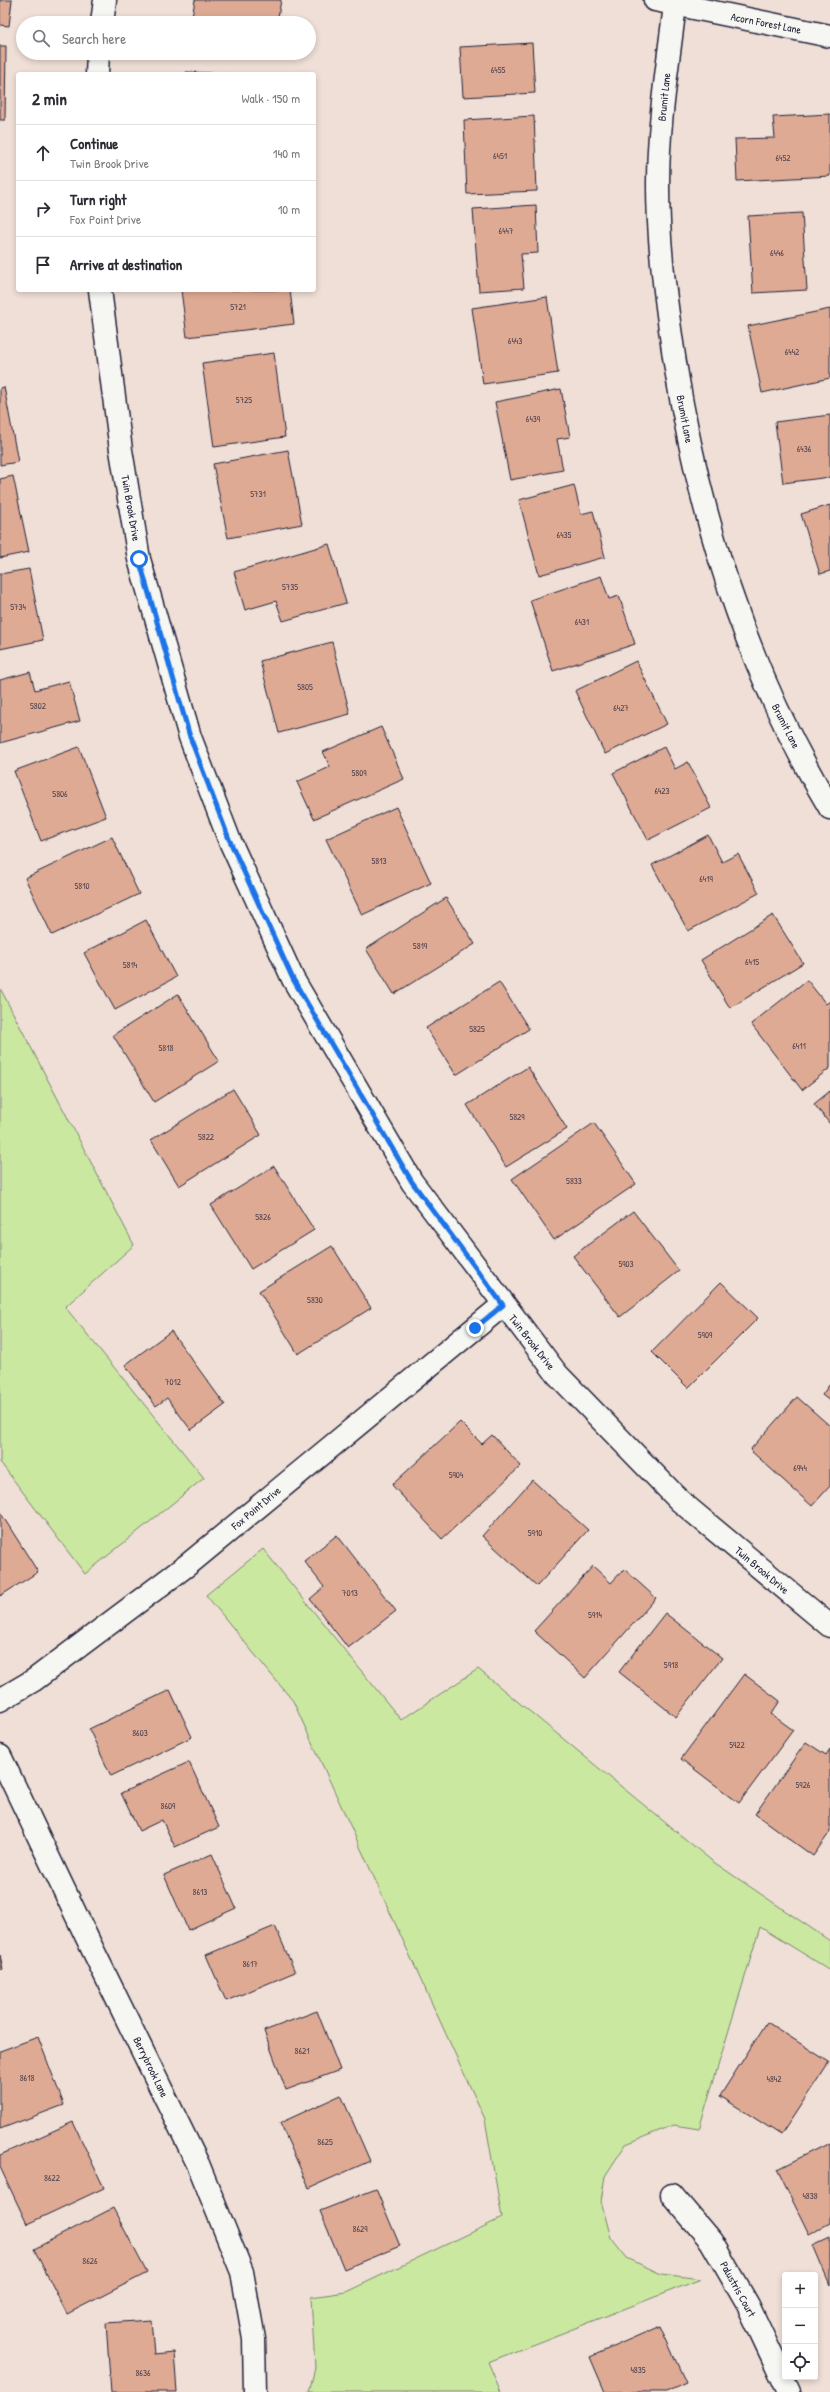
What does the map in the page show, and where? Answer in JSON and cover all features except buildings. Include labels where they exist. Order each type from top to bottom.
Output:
[{"type":"street","points":[[103,16],[105,0]]},
{"type":"street","name":"Acorn Forest Lane","points":[[665,2],[830,36]]},
{"type":"street","name":"Brumit Lane","points":[[665,2],[658,184],[665,297],[684,417],[704,511],[733,604],[769,692],[811,776],[830,808]]},
{"type":"street","points":[[97,72],[98,60]]},
{"type":"street","name":"Twin Brook Drive","points":[[100,292],[121,450],[139,559],[190,737],[229,839],[293,979],[412,1182],[503,1305],[557,1374],[680,1501],[830,1626]]},
{"type":"street","name":"Fox Point Drive","points":[[0,1700],[34,1680],[190,1563],[503,1305]]},
{"type":"street","name":"Berrybrook Lane","points":[[0,1756],[198,2164],[210,2192],[242,2272],[254,2339],[255,2392]]},
{"type":"street","name":"Palustris Court","points":[[672,2195],[711,2241],[748,2305],[789,2392]]},
{"type":"green space","points":[[0,988],[134,1245],[65,1307],[204,1478],[85,1574],[0,1462]]},
{"type":"green space","points":[[263,1549],[401,1720],[478,1669],[712,1861],[830,1941],[830,1970],[760,1927],[699,2129],[674,2125],[626,2144],[605,2176],[601,2201],[611,2238],[627,2258],[661,2274],[701,2279],[488,2362],[501,2392],[309,2392],[315,2368],[311,2297],[346,2292],[502,2218],[485,2119],[293,1701],[206,1595]]},
{"type":"route","points":[[139,559],[190,737],[229,839],[293,979],[412,1182],[503,1305],[475,1328]]}]
